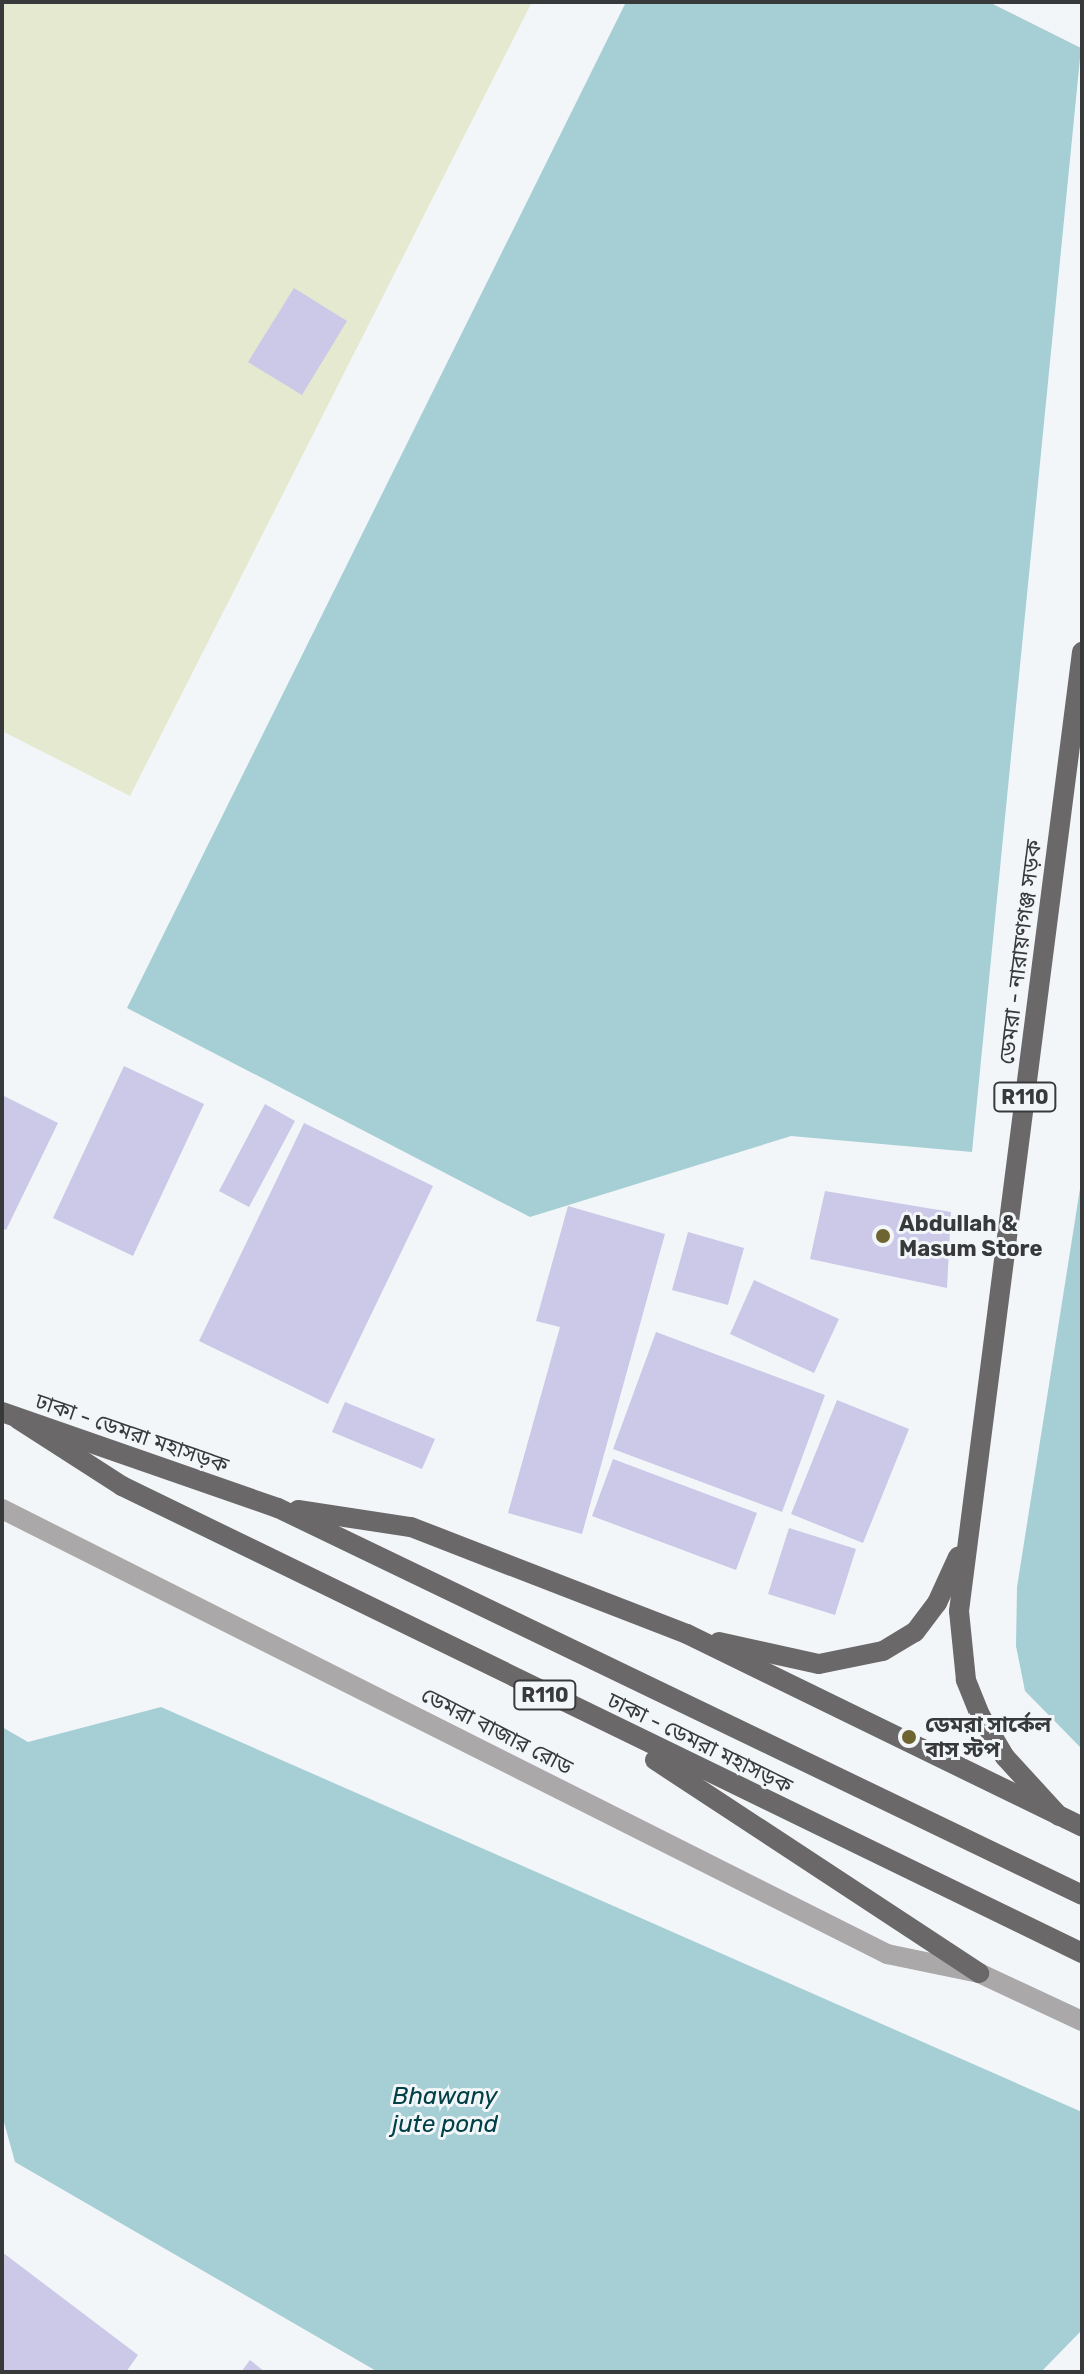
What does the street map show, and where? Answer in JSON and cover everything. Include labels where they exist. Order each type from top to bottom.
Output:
[{"type":"main road","name":"ডেমরা - নারায়ণগঞ্জ সড়ক","points":[[1059,1816],[1005,1757],[966,1680],[959,1611],[965,1543],[1082,652]]},
{"type":"main road","name":"ঢাকা - ডেমরা মহাসড়ক","points":[[10,1415],[278,1508],[1082,1895]]},
{"type":"main road","name":"ঢাকা - ডেমরা মহাসড়ক","points":[[10,1415],[122,1486],[590,1717],[1082,1953]]},
{"type":"main road","points":[[278,1508],[411,1527],[687,1634],[1082,1827]]},
{"type":"main road","name":"ডেমরা - নারায়ণগঞ্জ সড়ক","points":[[687,1634],[819,1664],[883,1651],[915,1632],[937,1603],[965,1543]]},
{"type":"main road","points":[[590,1717],[979,1973]]},
{"type":"street","name":"ডেমরা বাজার রোড","points":[[2,1509],[887,1954],[979,1973],[1082,2021]]},
{"type":"green space","points":[[2,2],[532,2],[130,796],[2,731]]},
{"type":"water","points":[[626,2],[989,2],[1081,48],[972,1152],[791,1136],[530,1217],[127,1008]]},
{"type":"water","points":[[1082,1176],[1082,1749],[1025,1691],[1016,1646],[1017,1587]]},
{"type":"water","name":"Bhawany jute pond","points":[[161,1707],[1082,2112],[1082,2330],[1041,2372],[378,2372],[15,2162],[2,2115],[2,1727],[28,1742]]},
{"type":"building","points":[[294,288],[347,321],[302,395],[248,362]]},
{"type":"building","points":[[124,1066],[204,1104],[133,1256],[53,1218]]},
{"type":"building","points":[[2,1095],[58,1123],[6,1230],[2,1228]]},
{"type":"building","points":[[265,1104],[295,1121],[249,1207],[219,1191]]},
{"type":"building","points":[[304,1123],[433,1186],[328,1404],[199,1341]]},
{"type":"building","name":"Abdullah & Masum Store","points":[[825,1191],[951,1212],[947,1288],[810,1259]]},
{"type":"building","points":[[568,1206],[665,1234],[582,1534],[508,1513],[560,1327],[536,1321]]},
{"type":"building","points":[[688,1232],[744,1248],[728,1305],[672,1290]]},
{"type":"building","points":[[754,1280],[839,1319],[814,1373],[730,1334]]},
{"type":"building","points":[[656,1332],[825,1395],[782,1512],[613,1449]]},
{"type":"building","points":[[837,1400],[909,1429],[863,1543],[791,1514]]},
{"type":"building","points":[[345,1402],[435,1439],[422,1469],[332,1432]]},
{"type":"building","points":[[613,1459],[757,1513],[736,1570],[592,1516]]},
{"type":"building","points":[[789,1528],[856,1549],[835,1615],[768,1594]]},
{"type":"building","points":[[2,2252],[138,2355],[126,2372],[2,2372]]},
{"type":"building","points":[[250,2360],[265,2372],[241,2372]]},
{"type":"place","name":"Abdullah & Masum Store","points":[[883,1236]]},
{"type":"place","name":"ডেমরা সার্কেল বাস স্টপ","points":[[909,1737]]}]
